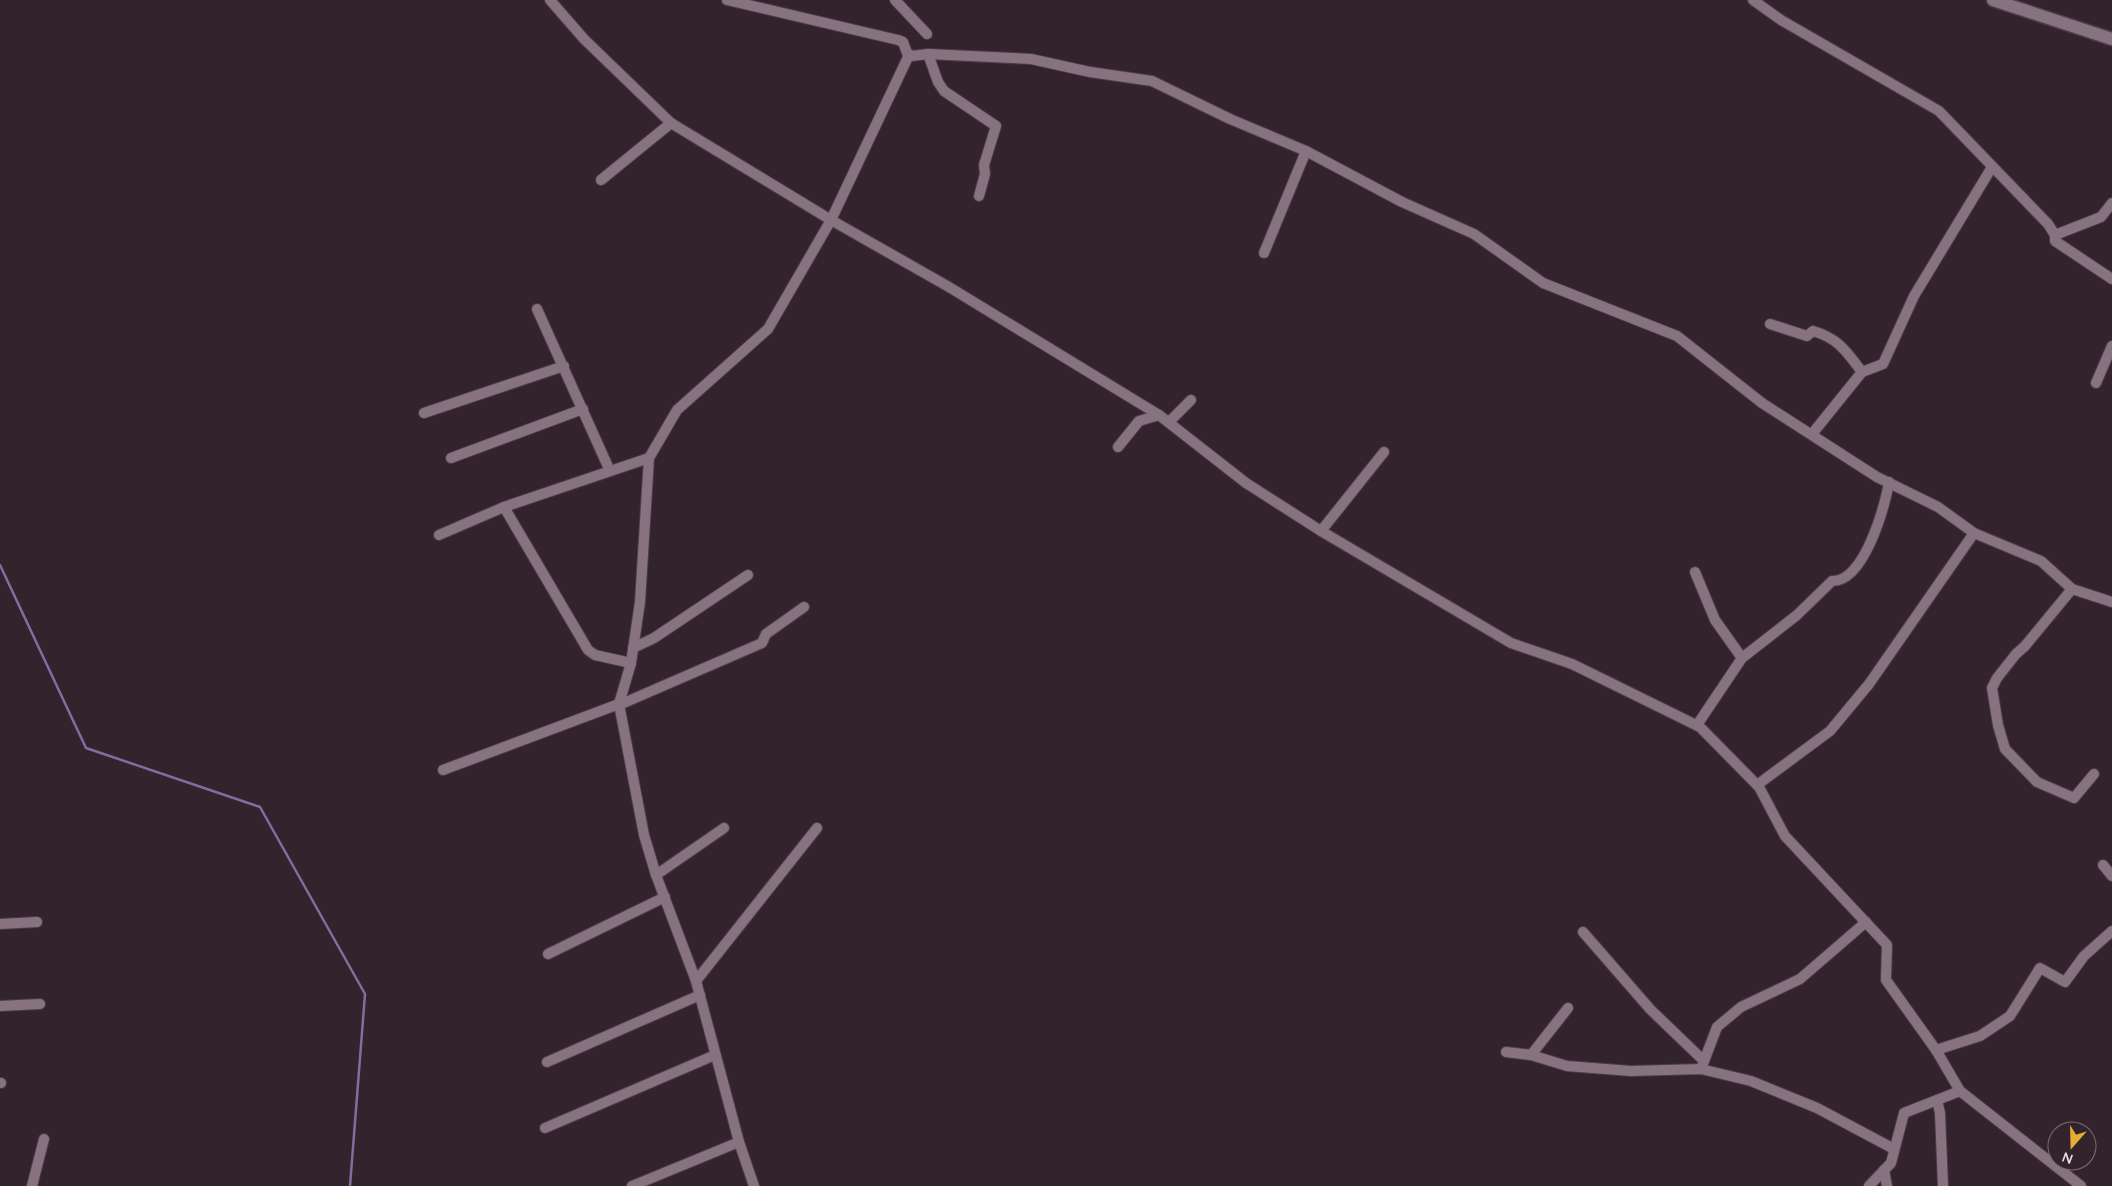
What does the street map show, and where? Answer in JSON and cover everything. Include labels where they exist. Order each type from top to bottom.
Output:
[{"type":"main road","points":[[1993,0],[2112,39]]},
{"type":"street","points":[[550,0],[584,39],[671,123],[831,220],[957,292],[1159,415],[1246,483],[1322,531],[1511,643],[1572,664],[1697,725],[1757,785],[1785,836],[1887,945],[1886,980],[1936,1050],[1960,1090],[2081,1186]]},
{"type":"street","points":[[727,0],[898,40],[903,42],[909,55]]},
{"type":"street","points":[[895,0],[927,34]]},
{"type":"street","points":[[1753,0],[1781,20],[1939,111],[2048,224],[2055,235],[2055,241],[2112,279]]},
{"type":"street","points":[[909,55],[928,54],[1031,59],[1090,72],[1152,81],[1230,119],[1306,151],[1402,202],[1474,234],[1543,283],[1677,336],[1762,403],[1877,477],[1938,507],[1974,533],[2041,561],[2072,589],[2112,602]]},
{"type":"street","points":[[928,54],[938,82],[944,91],[996,126],[984,165],[985,174],[979,196]]},
{"type":"street","points":[[754,1186],[739,1142],[696,981],[656,875],[644,835],[619,705],[631,663],[640,602],[649,458],[677,410],[768,329],[831,220],[909,55]]},
{"type":"street","points":[[600,180],[671,123]]},
{"type":"street","points":[[1264,253],[1306,151]]},
{"type":"street","points":[[1812,434],[1862,372],[1883,364],[1914,296],[1992,167]]},
{"type":"street","points":[[2055,235],[2101,217],[2112,204]]},
{"type":"street","points":[[538,309],[610,471]]},
{"type":"street","points":[[1770,324],[1806,336],[1813,331],[1818,332],[1842,345],[1862,372]]},
{"type":"street","points":[[2096,383],[2112,346]]},
{"type":"street","points":[[424,413],[564,366]]},
{"type":"street","points":[[1169,422],[1191,400]]},
{"type":"street","points":[[451,458],[583,410]]},
{"type":"street","points":[[1118,447],[1139,421],[1159,415]]},
{"type":"street","points":[[1322,531],[1384,452]]},
{"type":"street","points":[[439,535],[504,507],[649,458]]},
{"type":"street","points":[[1697,725],[1742,658],[1797,615],[1832,581],[1838,582],[1846,577],[1855,567],[1880,522],[1889,482]]},
{"type":"street","points":[[504,507],[588,650],[594,654],[631,663]]},
{"type":"street","points":[[1757,785],[1830,732],[1869,684],[1974,533]]},
{"type":"street","points":[[1695,572],[1715,620],[1742,658]]},
{"type":"street","points":[[634,648],[654,638],[748,575]]},
{"type":"street","points":[[2072,589],[2025,646],[2016,654],[1997,678],[1992,688],[1998,725],[2005,749],[2037,782],[2074,798],[2094,774]]},
{"type":"street","points":[[443,770],[619,705],[762,643],[766,634],[804,608]]},
{"type":"street","points":[[656,875],[724,828]]},
{"type":"street","points":[[696,981],[817,828]]},
{"type":"street","points":[[2104,865],[2112,876]]},
{"type":"street","points":[[548,954],[665,897]]},
{"type":"street","points":[[0,924],[37,922]]},
{"type":"street","points":[[1703,1065],[1717,1027],[1740,1007],[1800,979],[1866,922]]},
{"type":"street","points":[[1936,1050],[1980,1036],[2010,1016],[2040,968],[2065,982],[2084,956],[2112,931]]},
{"type":"street","points":[[1582,932],[1650,1009],[1703,1065]]},
{"type":"street","points":[[547,1062],[700,995]]},
{"type":"street","points":[[0,1006],[40,1004]]},
{"type":"street","points":[[1531,1055],[1568,1008]]},
{"type":"street","points":[[1506,1052],[1531,1055],[1567,1066],[1631,1072],[1703,1065],[1751,1081],[1817,1108],[1894,1149]]},
{"type":"street","points":[[545,1128],[715,1055]]},
{"type":"street","points":[[1869,1186],[1891,1163],[1904,1113],[1960,1090]]},
{"type":"street","points":[[1937,1100],[1940,1113],[1943,1186]]},
{"type":"street","points":[[32,1186],[44,1139]]},
{"type":"street","points":[[632,1186],[739,1142]]},
{"type":"street","points":[[1884,1170],[1887,1186]]},
{"type":"waterway","points":[[0,565],[86,748],[260,807],[365,994],[350,1186]]}]
